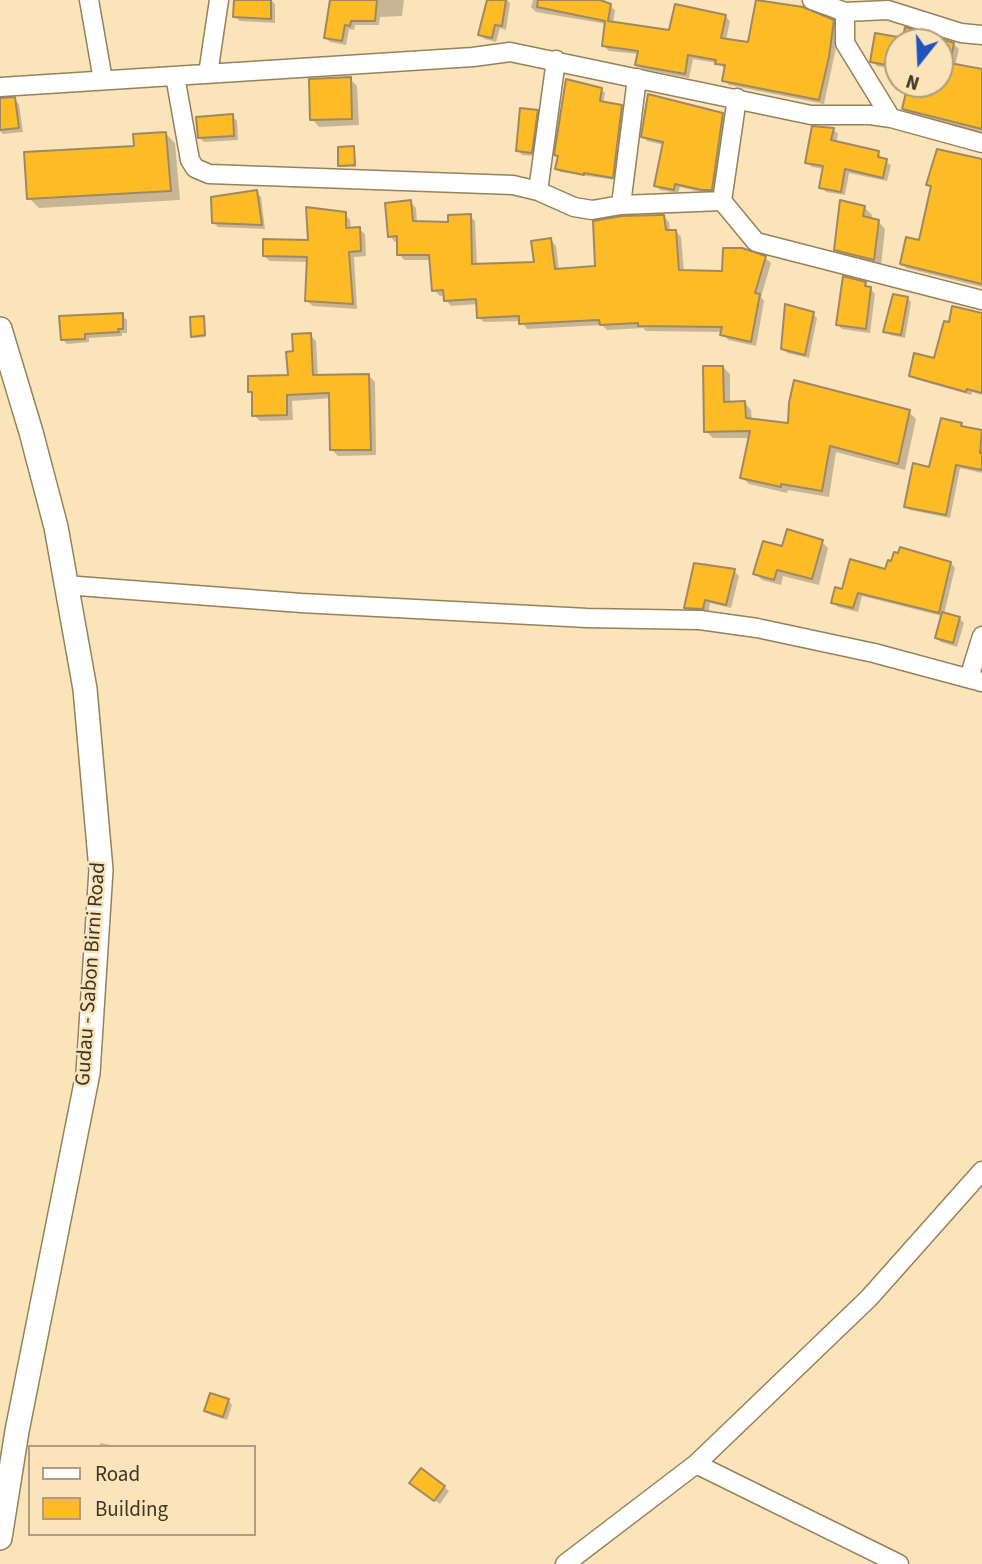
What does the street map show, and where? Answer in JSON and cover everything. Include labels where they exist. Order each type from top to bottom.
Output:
[{"type":"main road","name":"Gudau - Sabon Birni Road","points":[[0,329],[56,527],[85,689],[101,870],[88,1073],[17,1431],[0,1538]]},
{"type":"street","points":[[89,0],[103,80]]},
{"type":"street","points":[[208,74],[219,0]]},
{"type":"street","points":[[812,0],[845,12],[888,10],[904,6],[961,33],[982,35]]},
{"type":"street","points":[[845,12],[845,43],[891,118]]},
{"type":"street","points":[[0,87],[473,57],[510,52],[811,115],[870,115],[891,118],[982,143]]},
{"type":"street","points":[[538,191],[556,60]]},
{"type":"street","points":[[175,76],[190,160],[195,168],[209,174],[513,185],[538,191],[574,207],[592,210],[621,205],[722,201]]},
{"type":"street","points":[[621,205],[637,78]]},
{"type":"street","points":[[737,98],[722,201],[756,242],[982,300]]},
{"type":"street","points":[[65,585],[301,603],[586,618],[701,620],[757,628],[835,645],[975,680],[982,636]]},
{"type":"street","points":[[565,1564],[696,1464],[869,1298],[982,1171]]},
{"type":"street","points":[[696,1464],[899,1564]]},
{"type":"building","points":[[234,0],[271,0],[271,19],[233,17]]},
{"type":"building","points":[[330,0],[377,0],[375,21],[351,21],[350,26],[345,25],[342,41],[324,38]]},
{"type":"building","points":[[487,0],[506,0],[502,26],[495,25],[492,38],[478,35]]},
{"type":"building","points":[[538,0],[600,0],[611,4],[608,21],[669,30],[675,4],[726,15],[721,38],[748,42],[756,0],[803,7],[834,20],[819,100],[722,81],[725,65],[715,64],[716,60],[688,55],[685,74],[635,65],[638,51],[602,46],[605,21],[537,7]]},
{"type":"building","points":[[875,33],[884,35],[884,64],[870,62]]},
{"type":"building","points":[[954,64],[982,69],[982,129],[902,109],[905,98],[954,98]]},
{"type":"building","points":[[351,77],[352,119],[310,120],[309,79]]},
{"type":"building","points":[[566,79],[602,88],[600,101],[622,105],[613,178],[555,169],[558,156],[554,155]]},
{"type":"building","points":[[648,94],[723,113],[712,190],[675,184],[674,190],[654,186],[663,142],[641,137]]},
{"type":"building","points":[[15,97],[19,128],[0,130],[0,98]]},
{"type":"building","points":[[520,108],[538,110],[532,153],[516,151]]},
{"type":"building","points":[[233,114],[234,136],[198,138],[196,117]]},
{"type":"building","points":[[812,126],[834,128],[831,140],[879,151],[878,157],[887,159],[883,178],[845,169],[841,192],[819,188],[823,166],[805,163]]},
{"type":"building","points":[[166,132],[171,191],[27,199],[24,152],[134,146],[133,134]]},
{"type":"building","points":[[354,146],[355,165],[338,166],[338,147]]},
{"type":"building","points":[[937,149],[982,159],[982,284],[900,264],[906,237],[919,240],[931,186],[926,185]]},
{"type":"building","points":[[257,190],[262,225],[212,223],[211,197]]},
{"type":"building","points":[[411,200],[413,221],[448,222],[448,215],[471,214],[472,264],[534,262],[531,241],[551,238],[555,269],[595,266],[593,221],[622,216],[664,215],[666,230],[676,230],[679,270],[722,271],[723,248],[742,248],[766,256],[755,293],[760,294],[751,342],[720,335],[722,327],[638,326],[638,323],[600,325],[599,320],[519,324],[519,316],[477,318],[476,299],[444,301],[443,290],[432,291],[429,255],[397,255],[397,236],[388,237],[385,203]]},
{"type":"building","points":[[840,200],[865,206],[863,216],[879,220],[874,260],[834,250]]},
{"type":"building","points":[[306,207],[346,212],[346,228],[360,227],[361,251],[349,252],[353,304],[305,301],[307,257],[263,256],[263,239],[308,240]]},
{"type":"building","points":[[843,276],[866,282],[865,286],[871,287],[866,329],[836,325]]},
{"type":"building","points":[[893,294],[908,297],[901,335],[883,332]]},
{"type":"building","points":[[785,304],[814,312],[805,355],[781,349]]},
{"type":"building","points":[[952,306],[982,313],[982,393],[967,389],[966,392],[909,376],[914,353],[934,358],[944,321],[949,322]]},
{"type":"building","points":[[123,313],[123,329],[118,329],[119,332],[85,334],[85,339],[61,340],[59,316]]},
{"type":"building","points":[[204,316],[205,335],[191,337],[190,317]]},
{"type":"building","points":[[311,333],[313,375],[369,374],[371,450],[330,450],[329,393],[287,395],[287,415],[252,416],[252,392],[248,392],[248,376],[288,375],[286,352],[293,351],[292,334]]},
{"type":"building","points":[[703,366],[723,366],[724,402],[745,401],[746,418],[788,423],[794,380],[910,410],[898,464],[830,446],[822,491],[781,484],[781,487],[740,478],[750,431],[704,432]]},
{"type":"building","points":[[941,418],[982,430],[982,470],[956,465],[946,515],[904,507],[913,463],[929,467]]},
{"type":"building","points":[[787,529],[823,540],[812,579],[777,570],[774,580],[753,574],[763,541],[782,546]]},
{"type":"building","points":[[900,547],[951,562],[939,613],[858,593],[853,608],[831,603],[835,587],[842,589],[850,559],[885,569],[888,560],[891,561],[894,552],[898,553]]},
{"type":"building","points":[[694,563],[735,569],[726,605],[705,600],[703,609],[684,608]]},
{"type":"building","points":[[942,612],[960,617],[953,643],[935,638]]},
{"type":"building","points":[[210,1393],[229,1399],[223,1417],[204,1411]]},
{"type":"building","points":[[421,1468],[445,1486],[434,1501],[409,1483]]}]
